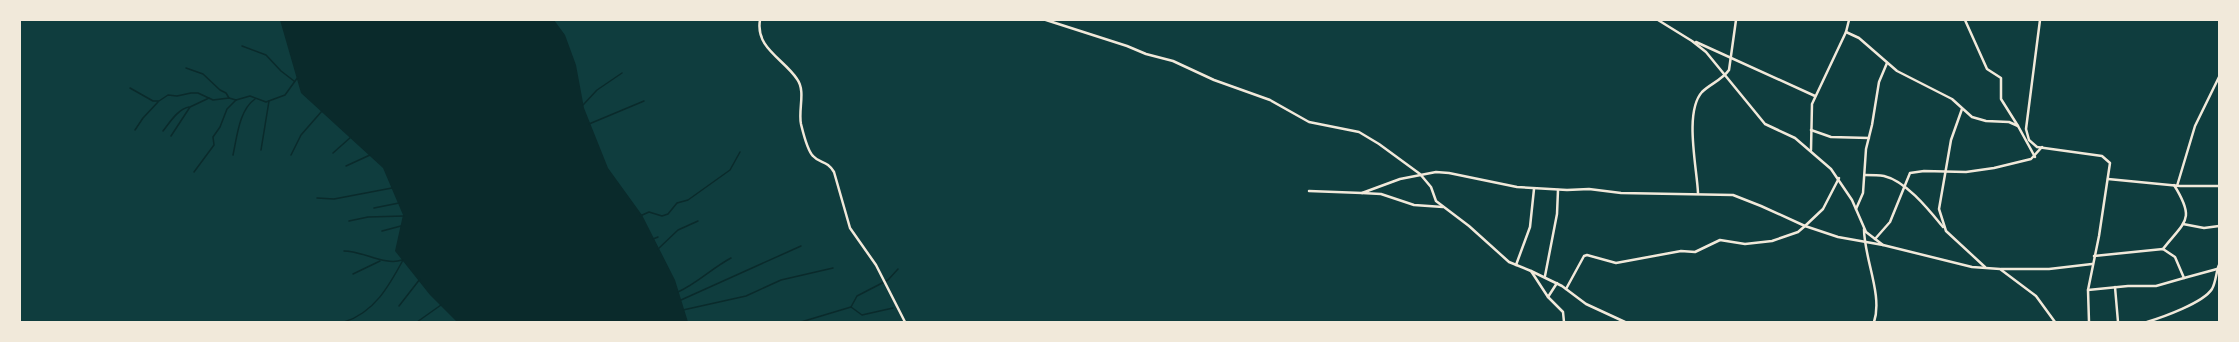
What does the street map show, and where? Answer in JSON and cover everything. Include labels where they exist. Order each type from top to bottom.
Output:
[{"type":"street","points":[[760,20],[760,34],[772,55],[786,64],[800,83],[801,124],[810,151],[813,156],[830,164],[834,172],[850,228],[876,265],[905,322]]},
{"type":"street","points":[[1046,20],[1128,46],[1146,54],[1173,61],[1214,80],[1270,100],[1309,122],[1359,132],[1379,144],[1420,174],[1431,187],[1433,196],[1443,207],[1469,226],[1509,262],[1545,276],[1586,304],[1625,322]]},
{"type":"street","points":[[1658,20],[1692,41],[1706,52],[1765,124],[1795,138],[1831,169],[1839,178],[1856,209],[1864,228],[1864,243],[1875,288],[1876,308],[1874,322]]},
{"type":"street","points":[[1698,193],[1696,156],[1692,138],[1696,106],[1702,93],[1725,76],[1731,64],[1736,20]]},
{"type":"street","points":[[1810,151],[1812,104],[1846,32],[1849,20]]},
{"type":"street","points":[[1964,20],[1987,69],[2001,78],[2002,99],[2035,156]]},
{"type":"street","points":[[2040,20],[2026,130],[2027,134],[2032,144],[2106,158],[2110,163],[2088,290],[2088,322]]},
{"type":"street","points":[[1846,32],[1859,38],[1887,63],[1915,82],[1952,99],[1972,117],[1981,121],[2009,122],[2018,126]]},
{"type":"street","points":[[1692,41],[1732,57],[1815,96]]},
{"type":"street","points":[[1856,209],[1863,193],[1866,149],[1878,82],[1887,63]]},
{"type":"street","points":[[2163,249],[2183,224],[2186,212],[2184,202],[2176,186],[2195,126],[2219,77]]},
{"type":"street","points":[[1944,227],[1939,200],[1951,140],[1962,109]]},
{"type":"street","points":[[1811,130],[1831,137],[1869,138]]},
{"type":"street","points":[[1876,239],[1888,226],[1906,178],[1915,171],[1945,172],[1994,168],[2031,160],[2042,147]]},
{"type":"street","points":[[1362,193],[1400,179],[1420,174],[1449,173],[1517,188],[1558,190],[1589,189],[1621,193],[1698,193],[1737,196],[1804,226],[1847,240],[1883,245],[1972,267],[2000,269],[2049,268],[2092,264]]},
{"type":"street","points":[[1865,175],[1886,176],[1903,187],[1923,203],[1944,227],[1986,268]]},
{"type":"street","points":[[1566,289],[1584,256],[1587,255],[1616,263],[1681,251],[1695,252],[1720,240],[1745,244],[1772,241],[1798,232],[1822,209],[1839,178]]},
{"type":"street","points":[[2108,179],[2176,186],[2219,186]]},
{"type":"street","points":[[1516,265],[1530,227],[1534,188]]},
{"type":"street","points":[[1545,276],[1557,214],[1558,190]]},
{"type":"street","points":[[1309,191],[1381,194],[1414,205],[1443,207]]},
{"type":"street","points":[[2183,224],[2204,228],[2219,226]]},
{"type":"street","points":[[1864,228],[1883,245]]},
{"type":"street","points":[[2094,256],[2163,249],[2175,257],[2184,278]]},
{"type":"street","points":[[2147,322],[2184,308],[2207,294],[2211,289],[2219,265]]},
{"type":"street","points":[[2000,269],[2036,296],[2055,322]]},
{"type":"street","points":[[2088,290],[2115,287],[2156,286],[2217,269]]},
{"type":"street","points":[[1531,271],[1548,297],[1563,312],[1564,322]]},
{"type":"street","points":[[1548,297],[1557,283]]},
{"type":"street","points":[[2115,287],[2118,322]]},
{"type":"water","points":[[280,20],[554,20],[565,35],[576,65],[584,108],[608,168],[642,215],[675,280],[688,322],[457,322],[430,295],[395,251],[403,215],[383,168],[301,93]]},
{"type":"waterway","points":[[242,46],[266,55],[281,71],[294,81]]},
{"type":"waterway","points":[[186,68],[203,74],[220,90],[226,93],[229,98]]},
{"type":"waterway","points":[[583,105],[597,90],[622,73]]},
{"type":"waterway","points":[[130,88],[153,101],[159,101],[168,95],[177,96],[198,93],[213,100],[229,98],[236,100],[250,96],[266,102],[285,95],[298,77]]},
{"type":"waterway","points":[[171,136],[190,107],[209,98]]},
{"type":"waterway","points":[[233,155],[242,117],[245,110],[255,99]]},
{"type":"waterway","points":[[194,172],[214,145],[213,137],[220,127],[227,109],[236,100]]},
{"type":"waterway","points":[[261,150],[269,101]]},
{"type":"waterway","points":[[589,124],[644,101]]},
{"type":"waterway","points":[[135,130],[143,118],[158,102]]},
{"type":"waterway","points":[[163,131],[181,110],[189,107]]},
{"type":"waterway","points":[[291,155],[301,135],[322,111]]},
{"type":"waterway","points":[[333,153],[351,137]]},
{"type":"waterway","points":[[640,216],[649,212],[662,216],[668,214],[677,203],[688,200],[730,170],[740,152]]},
{"type":"waterway","points":[[346,166],[370,155]]},
{"type":"waterway","points":[[317,198],[334,199],[392,188]]},
{"type":"waterway","points":[[374,208],[399,203]]},
{"type":"waterway","points":[[349,221],[368,217],[404,216]]},
{"type":"waterway","points":[[658,249],[678,230],[698,221]]},
{"type":"waterway","points":[[382,231],[401,226]]},
{"type":"waterway","points":[[653,239],[658,237]]},
{"type":"waterway","points":[[681,300],[801,246]]},
{"type":"waterway","points":[[344,251],[359,253],[381,260],[402,260]]},
{"type":"waterway","points":[[678,292],[731,258]]},
{"type":"waterway","points":[[344,322],[355,318],[364,312],[380,297],[403,260]]},
{"type":"waterway","points":[[353,274],[380,261]]},
{"type":"waterway","points":[[683,310],[746,296],[781,280],[833,268]]},
{"type":"waterway","points":[[801,322],[851,307],[857,296],[888,280],[898,269]]},
{"type":"waterway","points":[[399,306],[420,279]]},
{"type":"waterway","points":[[417,322],[441,305]]},
{"type":"waterway","points":[[851,307],[862,315],[893,308]]}]
